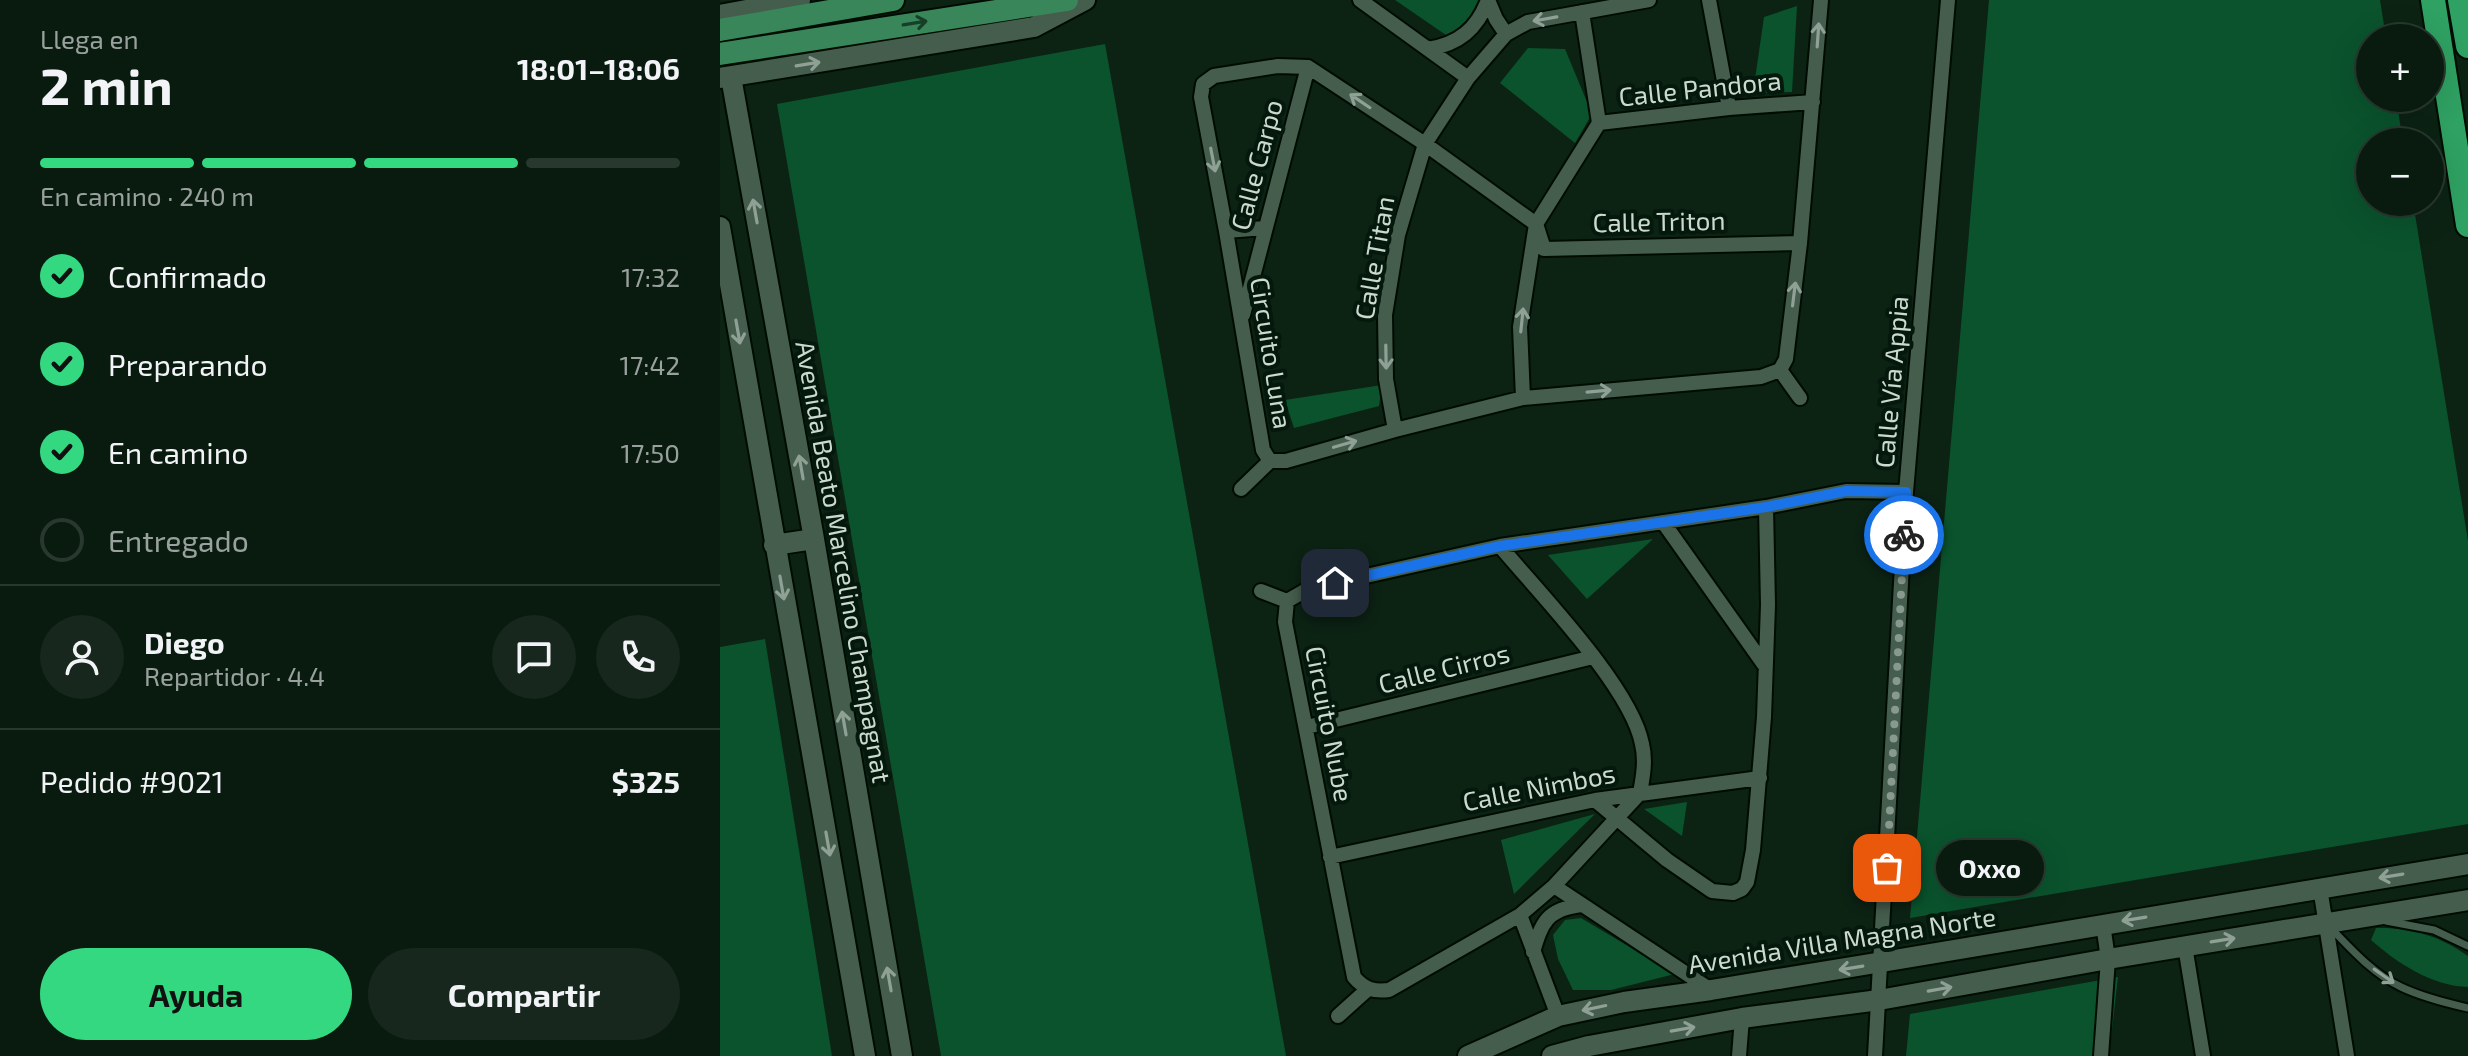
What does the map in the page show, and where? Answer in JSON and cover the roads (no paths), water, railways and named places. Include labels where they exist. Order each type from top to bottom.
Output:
[{"type":"highway","points":[[2433,0],[2468,225]]},
{"type":"highway","points":[[2460,0],[2468,46]]},
{"type":"main road","points":[[720,30],[893,0]]},
{"type":"main road","points":[[720,54],[1067,0]]},
{"type":"street","points":[[720,15],[800,0]]},
{"type":"street","points":[[725,77],[1034,27],[1085,0]]},
{"type":"street","points":[[1360,0],[1468,78]]},
{"type":"street","points":[[1428,49],[1442,47],[1466,34],[1476,25],[1488,0]]},
{"type":"street","points":[[1488,0],[1506,34]]},
{"type":"street","points":[[1425,144],[1468,78],[1506,34],[1528,22],[1649,0]]},
{"type":"street","points":[[1709,0],[1729,108]]},
{"type":"street","points":[[1800,398],[1780,370],[1786,359],[1800,243],[1821,0]]},
{"type":"street","name":"Calle Vía Appia","points":[[1875,1056],[1906,492],[1948,0]]},
{"type":"street","points":[[1582,12],[1599,123]]},
{"type":"street","name":"Circuito Luna","points":[[1308,67],[1278,66],[1214,76],[1203,84],[1201,97],[1263,450],[1270,461],[1286,461],[1523,398],[1761,377],[1780,370]]},
{"type":"street","points":[[1308,67],[1425,144],[1536,224]]},
{"type":"street","name":"Calle Carpo","points":[[1241,321],[1308,67]]},
{"type":"street","name":"Avenida Beato Marcelino Champagnat","points":[[725,77],[814,539],[902,1056]]},
{"type":"street","name":"Calle Pandora","points":[[1523,398],[1520,327],[1536,224],[1599,123],[1813,102]]},
{"type":"street","name":"Calle Titan","points":[[1395,430],[1386,379],[1385,315],[1398,235],[1425,144]]},
{"type":"street","name":"Calle Triton","points":[[1536,224],[1544,249],[1800,243]]},
{"type":"street","points":[[720,227],[865,1056]]},
{"type":"street","points":[[1226,231],[1265,228]]},
{"type":"street","points":[[1241,489],[1270,461]]},
{"type":"street","points":[[1261,591],[1287,601],[1308,589],[1500,546],[1766,507],[1846,491],[1906,492]]},
{"type":"street","points":[[1595,800],[1616,820],[1701,885],[1723,894],[1748,893],[1760,778],[1768,573],[1766,507]]},
{"type":"street","points":[[1663,522],[1765,666]]},
{"type":"street","points":[[774,545],[814,539]]},
{"type":"street","points":[[1338,1016],[1368,989],[1389,990],[1520,915],[1554,886],[1640,793],[1644,758],[1639,732],[1627,706],[1593,657],[1500,546]]},
{"type":"street","name":"Circuito Nube","points":[[1287,601],[1285,622],[1354,977],[1368,989]]},
{"type":"street","name":"Calle Cirros","points":[[1307,727],[1593,657]]},
{"type":"street","points":[[798,679],[835,672]]},
{"type":"street","name":"Calle Nimbos","points":[[1330,857],[1595,800],[1760,778]]},
{"type":"street","name":"Avenida Villa Magna Norte","points":[[1468,1056],[1558,1016],[1624,1002],[2468,864]]},
{"type":"street","points":[[1554,886],[1711,990]]},
{"type":"street","points":[[2320,888],[2347,1056]]},
{"type":"street","points":[[1552,1056],[1589,1046],[1742,1018],[1879,1000],[2468,900]]},
{"type":"street","points":[[1533,953],[1540,929],[1549,916],[1564,908],[1582,905]]},
{"type":"street","points":[[1520,915],[1558,1016]]},
{"type":"street","points":[[2101,1056],[2108,959],[2103,924]]},
{"type":"street","points":[[2185,946],[2203,1056]]},
{"type":"street","points":[[1739,1056],[1742,1018]]},
{"type":"lane","points":[[2360,917],[2434,930],[2468,946]]},
{"type":"lane","points":[[2327,924],[2361,959],[2400,987],[2468,1008]]},
{"type":"place","name":"Oxxo","points":[[1887,868]]}]
